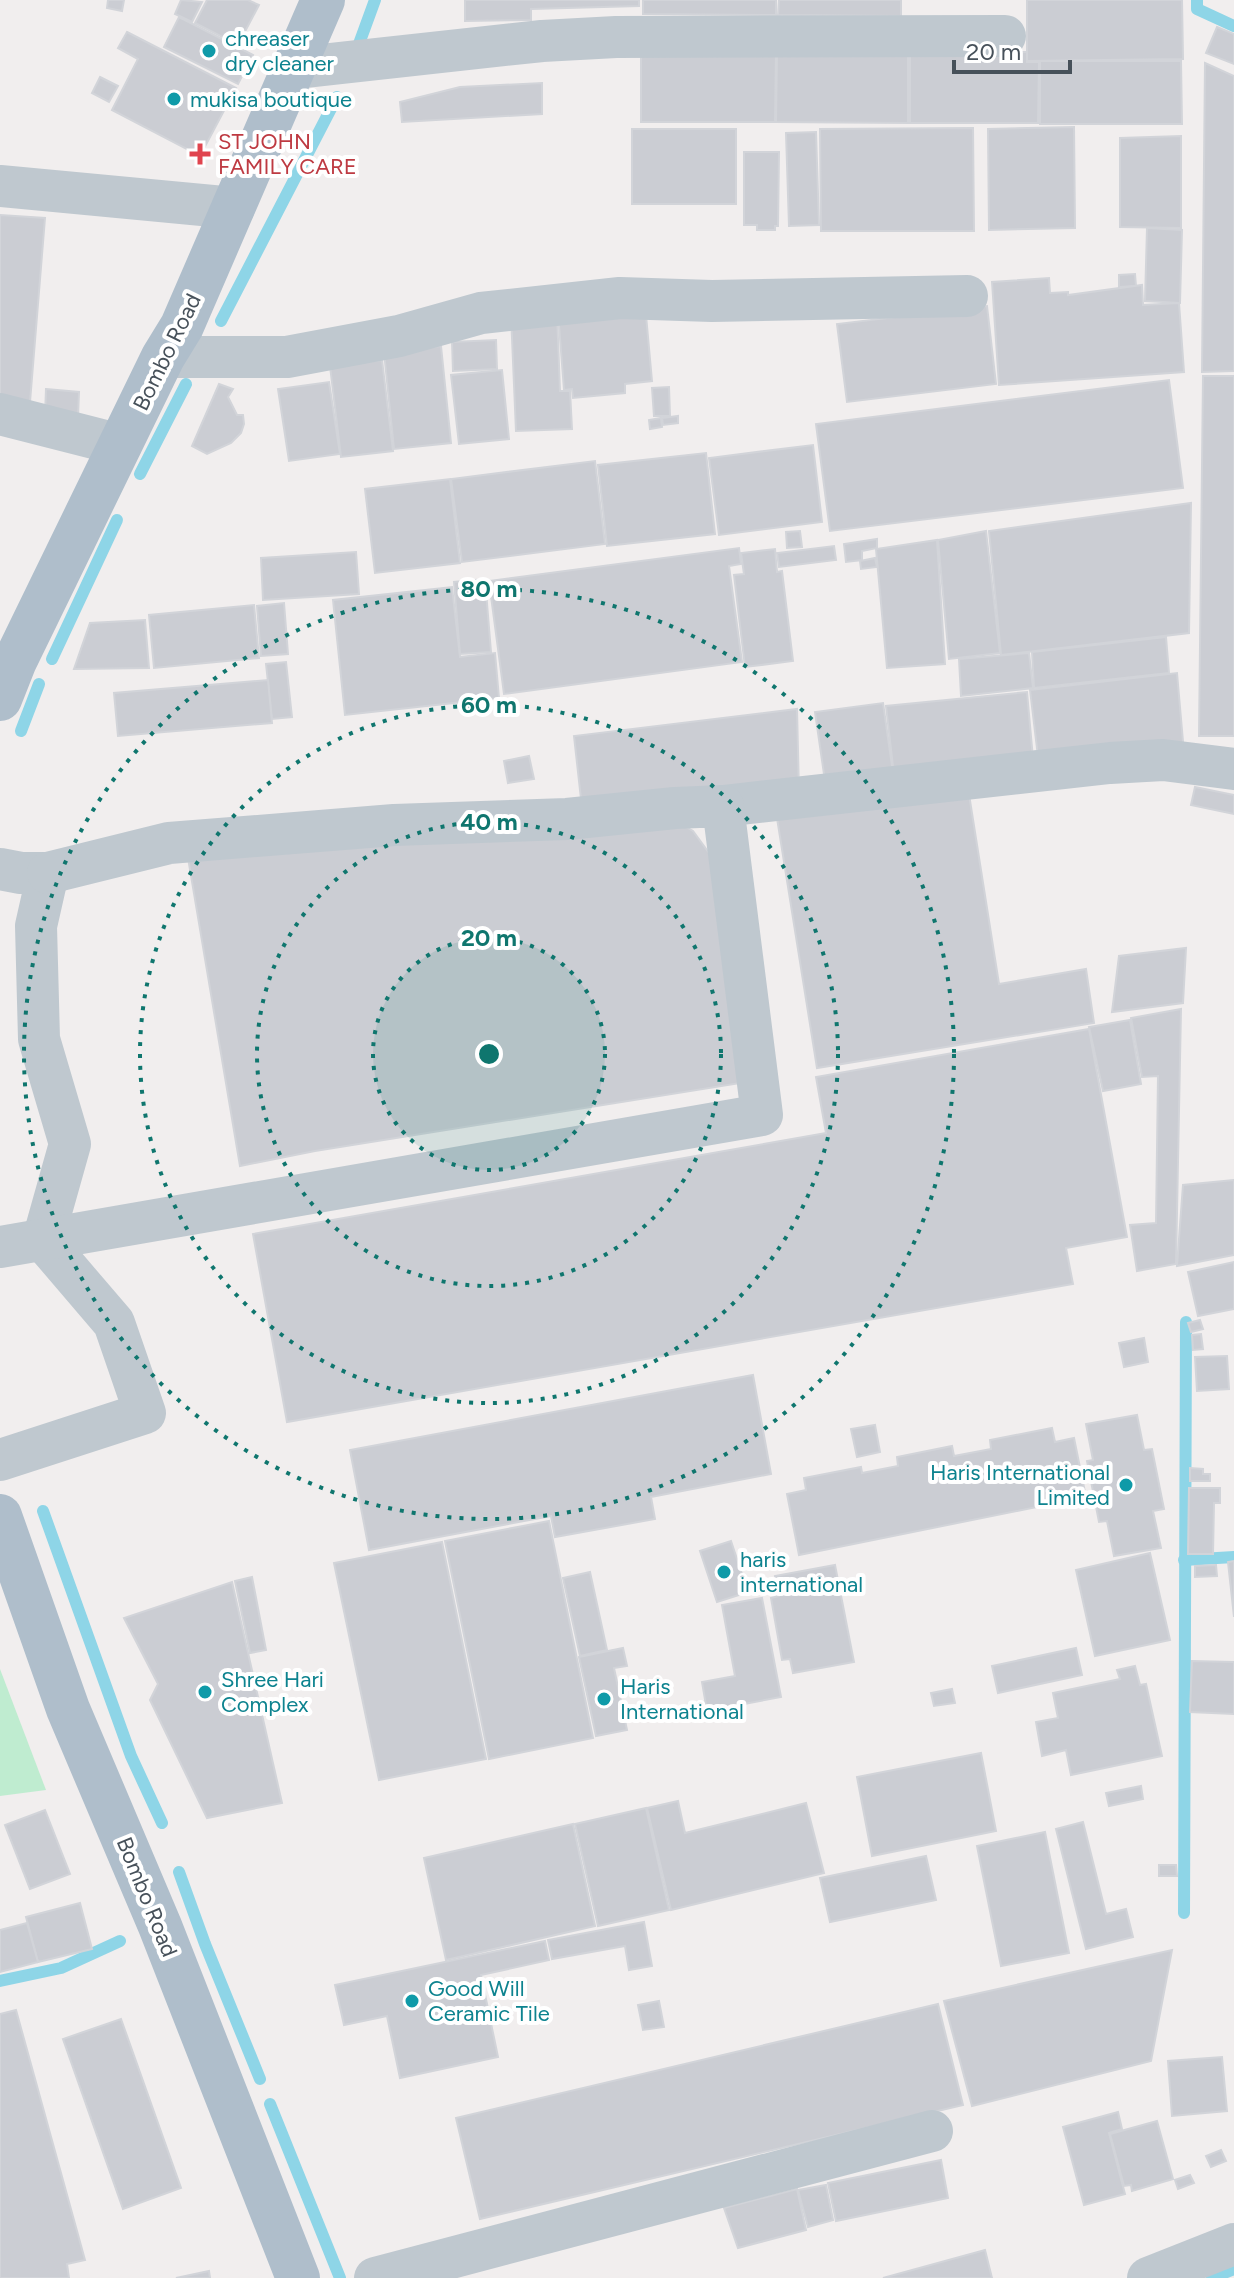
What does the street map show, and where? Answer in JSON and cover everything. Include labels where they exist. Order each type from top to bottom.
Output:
[{"type":"main road","name":"Bombo Road","points":[[0,699],[15,661],[163,357],[182,326],[323,0]]},
{"type":"main road","name":"Bombo Road","points":[[0,1516],[68,1709],[160,1926],[298,2278]]},
{"type":"street","points":[[295,68],[542,41],[616,37],[1005,36]]},
{"type":"street","points":[[0,186],[234,208]]},
{"type":"street","points":[[163,357],[287,357],[399,336],[481,313],[620,298],[712,301],[967,296]]},
{"type":"street","points":[[0,414],[121,445]]},
{"type":"street","points":[[0,869],[48,873],[169,843],[394,825],[567,819],[723,806],[1110,763],[1163,760],[1234,769]]},
{"type":"street","points":[[0,1247],[762,1115],[723,806]]},
{"type":"street","points":[[43,1240],[70,1144],[39,1039],[36,926],[48,873]]},
{"type":"street","points":[[0,1460],[145,1413],[114,1323],[43,1240]]},
{"type":"street","points":[[375,2278],[932,2131]]},
{"type":"street","points":[[1148,2278],[1234,2244]]},
{"type":"green space","points":[[0,1669],[46,1790],[0,1796]]},
{"type":"building","points":[[108,0],[124,0],[122,11],[107,8]]},
{"type":"building","points":[[181,0],[202,2],[192,22],[175,14]]},
{"type":"building","points":[[207,0],[248,0],[259,5],[238,45],[195,23]]},
{"type":"building","points":[[465,0],[639,0],[639,6],[531,9],[531,20],[465,21]]},
{"type":"building","points":[[643,0],[776,0],[776,15],[643,14]]},
{"type":"building","points":[[779,0],[901,0],[901,16],[778,15]]},
{"type":"building","points":[[1027,0],[1182,0],[1183,59],[1027,61]]},
{"type":"building","name":"chreaser dry cleaner","points":[[179,17],[253,55],[238,84],[164,47]]},
{"type":"building","points":[[1217,27],[1234,34],[1234,64],[1206,53]]},
{"type":"building","name":"mukisa boutique","points":[[127,32],[236,88],[200,156],[112,110],[138,59],[118,48]]},
{"type":"building","points":[[641,50],[776,50],[775,122],[641,122]]},
{"type":"building","points":[[777,51],[908,51],[908,123],[776,122]]},
{"type":"building","points":[[910,52],[1027,52],[1027,62],[1039,62],[1038,123],[910,123]]},
{"type":"building","points":[[1040,61],[1181,61],[1182,124],[1040,124]]},
{"type":"building","points":[[1205,63],[1234,76],[1234,371],[1202,372]]},
{"type":"building","points":[[100,77],[118,86],[109,102],[92,93]]},
{"type":"building","points":[[542,83],[542,114],[402,122],[400,102],[460,87]]},
{"type":"building","points":[[1074,127],[1075,228],[989,230],[988,129]]},
{"type":"building","points":[[973,128],[974,231],[821,231],[820,129]]},
{"type":"building","points":[[632,129],[736,129],[736,204],[632,204]]},
{"type":"building","points":[[816,132],[819,225],[789,226],[786,133]]},
{"type":"building","points":[[1181,136],[1181,228],[1120,227],[1120,138]]},
{"type":"building","points":[[744,152],[779,152],[778,226],[775,230],[757,230],[757,225],[744,225]]},
{"type":"building","points":[[0,215],[45,218],[30,402],[0,399]]},
{"type":"building","points":[[1147,228],[1182,230],[1180,303],[1145,301]]},
{"type":"building","points":[[1135,274],[1136,286],[1119,287],[1119,275]]},
{"type":"building","points":[[1049,278],[1050,293],[1068,292],[1068,295],[1142,285],[1143,305],[1179,303],[1184,372],[999,385],[992,282]]},
{"type":"building","points":[[645,304],[652,381],[625,384],[625,393],[573,398],[572,389],[564,390],[558,312]]},
{"type":"building","points":[[987,306],[996,384],[847,402],[837,324]]},
{"type":"building","points":[[557,313],[560,391],[570,391],[572,429],[516,431],[511,315]]},
{"type":"building","points":[[496,340],[497,369],[453,371],[452,342]]},
{"type":"building","points":[[441,346],[451,443],[394,449],[384,352]]},
{"type":"building","points":[[382,360],[393,451],[341,457],[330,366]]},
{"type":"building","points":[[502,370],[509,439],[459,444],[451,375]]},
{"type":"building","points":[[1203,376],[1234,376],[1234,736],[1199,736]]},
{"type":"building","points":[[1169,380],[1183,488],[830,531],[816,424]]},
{"type":"building","points":[[329,382],[340,454],[289,461],[278,389]]},
{"type":"building","points":[[219,384],[233,389],[228,397],[237,415],[243,415],[244,424],[241,433],[231,443],[207,454],[192,446]]},
{"type":"building","points":[[669,387],[670,416],[654,416],[652,388]]},
{"type":"building","points":[[46,389],[79,392],[78,417],[45,415]]},
{"type":"building","points":[[678,416],[678,423],[663,425],[662,418]]},
{"type":"building","points":[[661,418],[662,427],[650,429],[649,420]]},
{"type":"building","points":[[813,445],[822,522],[719,535],[709,458]]},
{"type":"building","points":[[706,453],[715,534],[607,546],[598,465]]},
{"type":"building","points":[[595,461],[605,544],[462,562],[451,479]]},
{"type":"building","points":[[450,479],[460,563],[375,573],[365,489]]},
{"type":"building","points":[[1191,503],[1189,633],[1001,655],[989,531]]},
{"type":"building","points":[[800,531],[802,547],[787,548],[786,532]]},
{"type":"building","points":[[986,531],[1000,653],[949,659],[938,540]]},
{"type":"building","points":[[877,539],[877,548],[862,551],[862,560],[846,562],[844,544]]},
{"type":"building","points":[[937,540],[945,664],[887,668],[876,549]]},
{"type":"building","points":[[834,546],[836,560],[779,567],[777,553]]},
{"type":"building","points":[[739,548],[741,564],[729,566],[742,662],[504,694],[489,581]]},
{"type":"building","points":[[775,549],[777,572],[782,571],[793,661],[745,667],[734,575],[744,574],[741,553]]},
{"type":"building","points":[[356,552],[359,594],[263,600],[261,558]]},
{"type":"building","points":[[875,558],[877,567],[861,569],[860,561]]},
{"type":"building","points":[[485,579],[491,652],[460,654],[454,582]]},
{"type":"building","points":[[452,587],[460,657],[495,653],[499,698],[345,715],[333,600]]},
{"type":"building","points":[[284,603],[288,654],[261,656],[257,606]]},
{"type":"building","points":[[254,605],[259,658],[154,668],[149,615]]},
{"type":"building","points":[[145,620],[149,668],[74,669],[90,623]]},
{"type":"building","points":[[1166,637],[1169,673],[1034,688],[1032,652]]},
{"type":"building","points":[[1029,653],[1033,688],[961,696],[959,659]]},
{"type":"building","points":[[286,662],[292,717],[272,719],[266,664]]},
{"type":"building","points":[[1177,673],[1184,753],[1039,765],[1030,690]]},
{"type":"building","points":[[268,680],[272,723],[118,736],[114,693]]},
{"type":"building","points":[[1027,692],[1034,770],[895,784],[886,706]]},
{"type":"building","points":[[883,703],[894,780],[826,788],[815,712]]},
{"type":"building","points":[[797,709],[799,793],[582,808],[574,736]]},
{"type":"building","points":[[529,756],[534,779],[508,783],[504,761]]},
{"type":"building","points":[[1195,787],[1234,795],[1234,814],[1191,805]]},
{"type":"building","points":[[968,788],[999,984],[1086,969],[1094,1023],[817,1068],[777,818]]},
{"type":"building","points":[[666,815],[693,831],[709,853],[753,1081],[315,1151],[240,1166],[188,858]]},
{"type":"building","points":[[1186,948],[1183,1003],[1112,1012],[1119,956]]},
{"type":"building","points":[[1181,1009],[1176,1264],[1137,1271],[1130,1225],[1156,1223],[1158,1076],[1142,1077],[1131,1018]]},
{"type":"building","points":[[1130,1020],[1141,1084],[1103,1091],[1089,1027]]},
{"type":"building","points":[[1089,1029],[1127,1237],[1066,1248],[1073,1284],[287,1422],[253,1234],[826,1133],[816,1077]]},
{"type":"building","points":[[1234,1180],[1234,1255],[1177,1266],[1183,1185]]},
{"type":"building","points":[[1234,1262],[1234,1309],[1198,1316],[1188,1272]]},
{"type":"building","points":[[1200,1320],[1203,1329],[1191,1332],[1188,1323]]},
{"type":"building","points":[[1201,1334],[1203,1349],[1193,1350],[1192,1335]]},
{"type":"building","points":[[1144,1338],[1148,1362],[1124,1367],[1119,1343]]},
{"type":"building","points":[[1227,1356],[1229,1389],[1197,1391],[1195,1357]]},
{"type":"building","points":[[753,1375],[771,1474],[651,1497],[655,1519],[555,1537],[551,1516],[369,1550],[350,1450]]},
{"type":"building","name":"Haris International Limited","points":[[1137,1415],[1144,1450],[1152,1449],[1164,1509],[1153,1511],[1161,1548],[1114,1556],[1107,1521],[1099,1522],[1087,1461],[1093,1460],[1086,1424]]},
{"type":"building","points":[[875,1425],[880,1452],[857,1457],[851,1429]]},
{"type":"building","points":[[1052,1428],[1055,1442],[1074,1438],[1086,1497],[799,1555],[787,1494],[806,1490],[804,1478],[861,1467],[862,1473],[898,1466],[897,1457],[952,1446],[954,1456],[991,1449],[990,1440]]},
{"type":"building","points":[[1190,1468],[1203,1469],[1203,1474],[1210,1474],[1210,1481],[1190,1481]]},
{"type":"building","points":[[1189,1488],[1220,1488],[1220,1503],[1214,1503],[1213,1554],[1188,1554]]},
{"type":"building","points":[[549,1521],[593,1738],[489,1759],[445,1541]]},
{"type":"building","name":"haris international","points":[[731,1541],[748,1592],[717,1602],[700,1551]]},
{"type":"building","points":[[442,1542],[486,1759],[379,1780],[334,1563]]},
{"type":"building","name":"Haris International Limited","points":[[1150,1553],[1170,1640],[1095,1656],[1076,1570]]},
{"type":"building","points":[[1234,1561],[1234,1617],[1228,1562]]},
{"type":"building","points":[[835,1565],[854,1662],[793,1673],[790,1659],[782,1660],[771,1598],[779,1596],[775,1576]]},
{"type":"building","points":[[1216,1565],[1217,1576],[1195,1577],[1195,1566]]},
{"type":"building","points":[[590,1572],[607,1650],[580,1656],[563,1578]]},
{"type":"building","points":[[252,1577],[266,1650],[250,1653],[235,1581]]},
{"type":"building","name":"Shree Hari Complex","points":[[232,1582],[282,1803],[207,1818],[150,1700],[158,1684],[124,1618]]},
{"type":"building","points":[[762,1598],[781,1697],[707,1711],[702,1682],[735,1676],[722,1605]]},
{"type":"building","name":"Haris International","points":[[623,1648],[627,1666],[614,1668],[627,1730],[596,1736],[579,1657]]},
{"type":"building","points":[[1076,1648],[1082,1675],[998,1693],[992,1666]]},
{"type":"building","points":[[1192,1661],[1234,1662],[1234,1714],[1190,1712]]},
{"type":"building","points":[[1135,1666],[1140,1685],[1146,1684],[1162,1756],[1071,1775],[1066,1750],[1042,1756],[1036,1722],[1058,1718],[1053,1693],[1120,1679],[1117,1670]]},
{"type":"building","points":[[952,1689],[955,1703],[934,1706],[931,1693]]},
{"type":"building","points":[[981,1753],[996,1831],[872,1856],[857,1777]]},
{"type":"building","points":[[1141,1786],[1143,1799],[1109,1806],[1106,1793]]},
{"type":"building","points":[[678,1801],[685,1833],[806,1803],[824,1873],[671,1910],[647,1808]]},
{"type":"building","points":[[646,1808],[669,1910],[598,1926],[575,1824]]},
{"type":"building","points":[[45,1810],[70,1874],[30,1889],[5,1825]]},
{"type":"building","points":[[1083,1822],[1106,1914],[1126,1909],[1133,1937],[1086,1949],[1056,1829]]},
{"type":"building","points":[[573,1824],[595,1926],[446,1960],[424,1858]]},
{"type":"building","points":[[1045,1832],[1069,1953],[1001,1966],[977,1846]]},
{"type":"building","points":[[926,1856],[936,1900],[830,1922],[820,1878]]},
{"type":"building","points":[[1159,1865],[1176,1865],[1177,1876],[1159,1876]]},
{"type":"building","points":[[80,1903],[92,1949],[38,1962],[26,1917]]},
{"type":"building","points":[[644,1922],[652,1966],[629,1970],[625,1946],[552,1959],[548,1940]]},
{"type":"building","points":[[27,1923],[38,1962],[0,1972],[0,1930]]},
{"type":"building","name":"Good Will Ceramic Tile","points":[[545,1941],[549,1960],[481,1975],[498,2057],[400,2078],[387,2016],[344,2025],[335,1985]]},
{"type":"building","points":[[1172,1950],[1151,2061],[972,2106],[944,2001]]},
{"type":"building","points":[[659,2001],[664,2027],[643,2030],[638,2005]]},
{"type":"building","points":[[938,2004],[963,2105],[480,2219],[456,2118]]},
{"type":"building","points":[[16,2010],[85,2260],[67,2264],[69,2278],[0,2278],[0,2014]]},
{"type":"building","points":[[121,2019],[181,2188],[123,2209],[63,2039]]},
{"type":"building","points":[[1222,2057],[1227,2111],[1172,2116],[1168,2061]]},
{"type":"building","points":[[1118,2112],[1122,2129],[1109,2133],[1125,2194],[1084,2205],[1063,2127]]},
{"type":"building","points":[[1157,2121],[1173,2179],[1132,2191],[1131,2185],[1124,2186],[1110,2134]]},
{"type":"building","points":[[1221,2150],[1226,2161],[1211,2167],[1206,2156]]},
{"type":"building","points":[[941,2160],[948,2198],[836,2221],[828,2183]]},
{"type":"building","points":[[1190,2175],[1194,2183],[1178,2189],[1175,2180]]},
{"type":"building","points":[[826,2185],[833,2220],[808,2227],[798,2190]]},
{"type":"building","points":[[797,2189],[806,2230],[738,2248],[724,2208]]},
{"type":"building","points":[[985,2250],[992,2278],[883,2278]]},
{"type":"building","points":[[209,2271],[210,2278],[176,2278]]},
{"type":"waterway","points":[[356,52],[375,0]]},
{"type":"waterway","points":[[1197,0],[1197,9],[1234,26]]},
{"type":"waterway","points":[[221,321],[337,97]]},
{"type":"waterway","points":[[140,474],[186,384]]},
{"type":"waterway","points":[[52,659],[117,520]]},
{"type":"waterway","points":[[21,731],[39,684]]},
{"type":"waterway","points":[[1184,1913],[1186,1322]]},
{"type":"waterway","points":[[43,1511],[131,1756],[162,1823]]},
{"type":"waterway","points":[[1184,1560],[1234,1557]]},
{"type":"waterway","points":[[179,1872],[260,2079]]},
{"type":"waterway","points":[[0,1981],[61,1968],[120,1941]]},
{"type":"waterway","points":[[270,2104],[340,2278]]},
{"type":"waterway","points":[[1212,2278],[1234,2269]]},
{"type":"place","name":"chreaser dry cleaner","points":[[209,51]]},
{"type":"place","name":"mukisa boutique","points":[[174,99]]},
{"type":"place","name":"ST JOHN FAMILY CARE","points":[[200,154]]},
{"type":"place","name":"Haris International Limited","points":[[1126,1485]]},
{"type":"place","name":"haris international","points":[[724,1572]]},
{"type":"place","name":"Shree Hari Complex","points":[[205,1692]]},
{"type":"place","name":"Haris International","points":[[604,1699]]},
{"type":"place","name":"Good Will Ceramic Tile","points":[[412,2001]]}]
